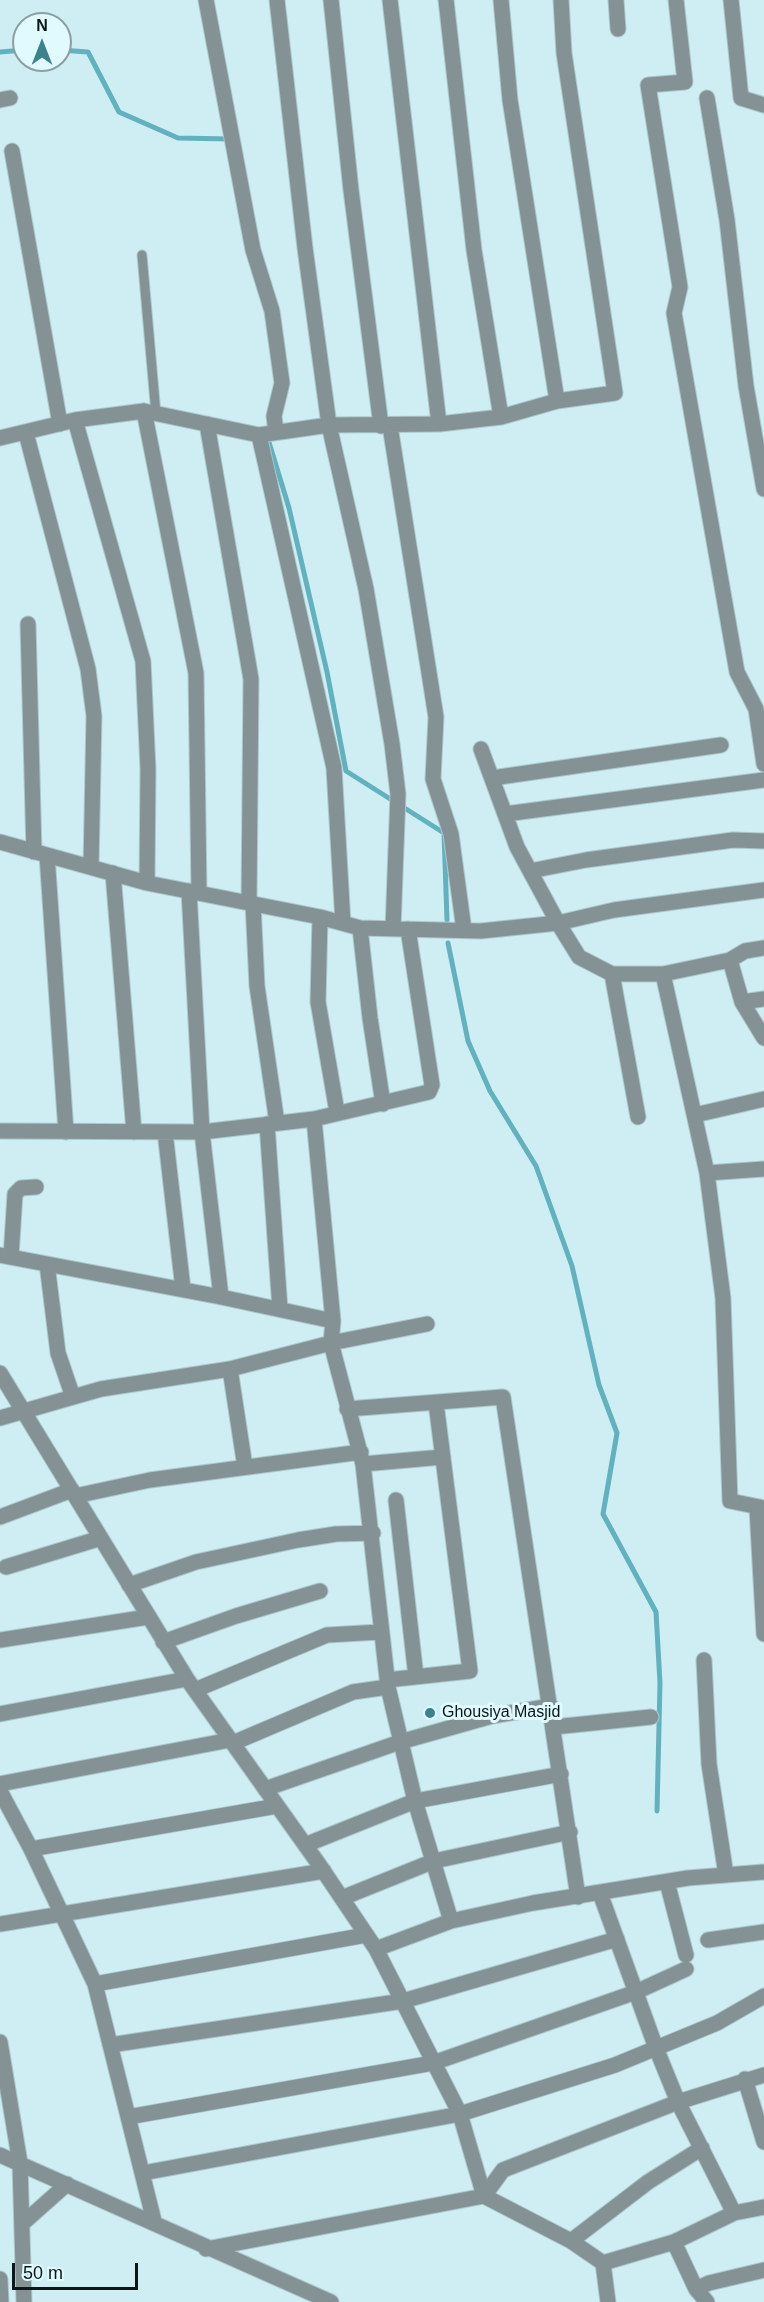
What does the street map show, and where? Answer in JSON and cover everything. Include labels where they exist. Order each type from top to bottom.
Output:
[{"type":"street","points":[[206,0],[253,250],[272,311],[282,383],[273,416],[276,432]]},
{"type":"street","points":[[0,1131],[202,1132],[314,1119],[337,1112],[383,1104],[432,1089],[401,929],[398,794],[366,588],[329,425],[305,248],[278,0]]},
{"type":"street","points":[[331,0],[351,190],[386,426],[436,717],[433,779],[451,834],[464,930]]},
{"type":"street","points":[[390,0],[439,424]]},
{"type":"street","points":[[446,0],[474,250],[501,417]]},
{"type":"street","points":[[501,0],[510,100],[557,401]]},
{"type":"street","points":[[0,438],[68,422],[150,412],[259,435],[329,425],[439,424],[501,417],[557,401],[615,393],[564,53],[561,0]]},
{"type":"street","points":[[616,0],[618,29]]},
{"type":"street","points":[[676,0],[685,82],[648,85],[680,287],[674,313],[737,672],[756,709],[764,764]]},
{"type":"street","points":[[731,0],[741,98],[764,105]]},
{"type":"street","points":[[707,98],[727,220],[746,386],[764,489]]},
{"type":"street","points":[[12,151],[68,422],[143,661],[148,769],[147,883]]},
{"type":"street","points":[[150,412],[196,673],[194,892],[202,1132],[221,1296]]},
{"type":"street","points":[[207,424],[251,679],[251,903],[256,986],[272,1123],[280,1309]]},
{"type":"street","points":[[26,433],[88,669],[94,716],[91,867]]},
{"type":"street","points":[[259,435],[334,768],[344,923]]},
{"type":"street","points":[[28,624],[40,853],[66,1132]]},
{"type":"street","points":[[492,778],[721,745]]},
{"type":"street","points":[[481,749],[517,847],[579,957],[612,974],[663,974],[730,960],[745,951],[764,948]]},
{"type":"street","points":[[505,814],[764,780]]},
{"type":"street","points":[[530,871],[586,860],[733,840],[764,841]]},
{"type":"street","points":[[0,842],[147,883],[320,917],[360,928],[464,930],[558,923],[614,910],[764,890]]},
{"type":"street","points":[[113,873],[134,1132]]},
{"type":"street","points":[[320,917],[318,1002],[337,1112]]},
{"type":"street","points":[[360,928],[369,1018],[383,1104]]},
{"type":"street","points":[[730,960],[742,1002],[764,1038]]},
{"type":"street","points":[[612,974],[638,1117]]},
{"type":"street","points":[[663,974],[707,1173],[723,1298],[730,1501],[760,1508],[764,1634]]},
{"type":"street","points":[[742,1002],[764,999]]},
{"type":"street","points":[[694,1115],[764,1099]]},
{"type":"street","points":[[314,1119],[333,1321],[331,1343],[362,1458],[373,1533],[380,1632],[388,1684],[415,1801],[451,1921]]},
{"type":"street","points":[[165,1132],[183,1289]]},
{"type":"street","points":[[707,1173],[764,1169]]},
{"type":"street","points":[[36,1187],[21,1188],[16,1192],[5,1256],[221,1296],[333,1321]]},
{"type":"street","points":[[48,1264],[58,1353],[73,1397]]},
{"type":"street","points":[[0,1418],[101,1389],[230,1369],[331,1343],[427,1324]]},
{"type":"street","points":[[230,1369],[245,1467]]},
{"type":"street","points":[[0,1373],[163,1642],[376,1949],[460,2114],[484,2196]]},
{"type":"street","points":[[347,1409],[503,1397],[578,1897]]},
{"type":"street","points":[[0,1784],[231,1741],[353,1692],[416,1677],[470,1671],[436,1402]]},
{"type":"street","points":[[0,1517],[74,1493],[150,1479],[245,1467],[362,1458],[443,1457]]},
{"type":"street","points":[[396,1500],[416,1677]]},
{"type":"street","points":[[129,1585],[196,1562],[298,1540],[336,1534],[373,1533]]},
{"type":"street","points":[[6,1567],[101,1538]]},
{"type":"street","points":[[163,1642],[236,1616],[320,1591]]},
{"type":"street","points":[[0,1640],[148,1617]]},
{"type":"street","points":[[0,1714],[191,1684],[327,1635],[380,1632]]},
{"type":"street","points":[[704,1660],[709,1764],[726,1875]]},
{"type":"street","points":[[265,1789],[400,1742],[492,1716],[550,1706]]},
{"type":"street","points":[[554,1727],[651,1717]]},
{"type":"street","points":[[305,1845],[415,1801],[561,1774]]},
{"type":"street","points":[[0,1791],[31,1849],[95,1984],[154,2221]]},
{"type":"street","points":[[31,1849],[277,1806]]},
{"type":"street","points":[[342,1898],[434,1861],[570,1832]]},
{"type":"street","points":[[0,1924],[62,1912],[324,1871]]},
{"type":"street","points":[[376,1949],[451,1921],[533,1903],[667,1882],[764,1872]]},
{"type":"street","points":[[128,2117],[433,2063],[636,1992],[686,1962],[667,1882]]},
{"type":"street","points":[[600,1893],[678,2102],[734,2213]]},
{"type":"street","points":[[708,1940],[764,1932]]},
{"type":"street","points":[[95,1984],[366,1935]]},
{"type":"street","points":[[110,2045],[403,2001],[617,1939]]},
{"type":"street","points":[[143,2173],[460,2114],[615,2065],[717,2023],[764,1996]]},
{"type":"street","points":[[0,2042],[20,2163],[24,2302]]},
{"type":"street","points":[[484,2196],[503,2170],[678,2102],[745,2079],[764,2075]]},
{"type":"street","points":[[745,2079],[764,2142]]},
{"type":"street","points":[[571,2241],[648,2182],[702,2148]]},
{"type":"street","points":[[0,2155],[154,2221],[206,2249],[331,2302]]},
{"type":"street","points":[[22,2223],[67,2184]]},
{"type":"street","points":[[206,2249],[484,2196],[571,2241],[603,2263],[608,2302]]},
{"type":"street","points":[[603,2263],[674,2242],[734,2213],[764,2207]]},
{"type":"street","points":[[674,2242],[696,2289],[707,2302]]},
{"type":"street","points":[[696,2289],[709,2283],[764,2270]]},
{"type":"street","points":[[0,2279],[1,2302]]},
{"type":"lane","points":[[142,255],[150,412]]},
{"type":"waterway","points":[[0,52],[12,51]]},
{"type":"waterway","points":[[72,51],[88,52],[119,112],[178,138],[230,139]]},
{"type":"waterway","points":[[268,439],[289,508],[327,672],[346,771],[444,833],[447,920]]},
{"type":"waterway","points":[[448,943],[468,1041],[490,1091],[536,1166],[572,1266],[599,1385],[617,1433],[603,1514],[656,1612],[660,1683],[657,1811]]},
{"type":"place","name":"Ghousiya Masjid","points":[[430,1713]]}]
